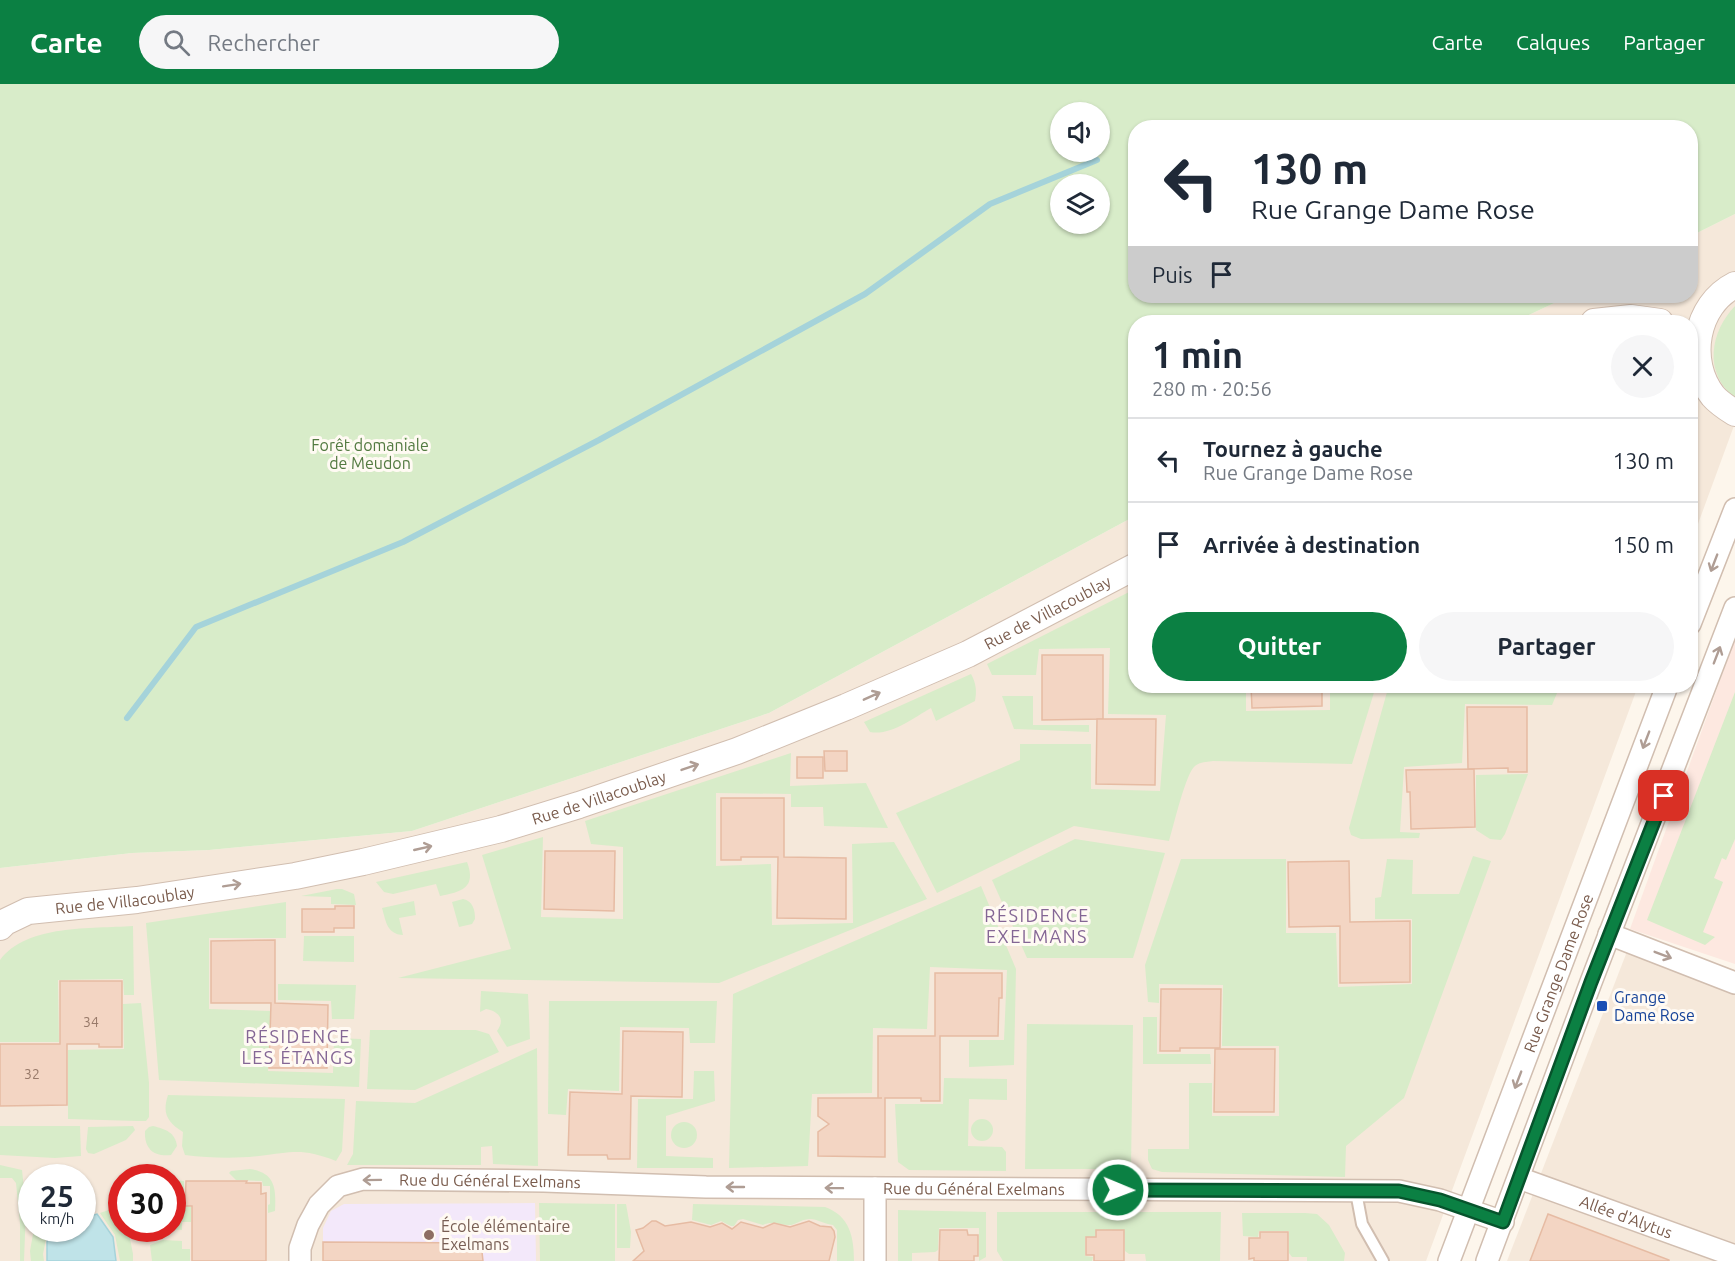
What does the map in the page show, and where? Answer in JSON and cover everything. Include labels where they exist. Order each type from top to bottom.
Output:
[{"type":"street","points":[[1698,332],[1713,303],[1735,285]]},
{"type":"street","points":[[1698,366],[1707,386],[1721,405],[1735,413]]},
{"type":"street","points":[[1698,603],[1735,508]]},
{"type":"street","name":"Rue de Villacoublay","points":[[0,927],[5,922],[28,912],[137,900],[295,876],[469,837],[579,805],[737,751],[846,708],[968,654],[1128,570]]},
{"type":"street","name":"Rue Grange Dame Rose","points":[[1487,1261],[1609,934],[1735,608]]},
{"type":"street","name":"Rue Grange Dame Rose","points":[[1449,1261],[1664,693]]},
{"type":"street","points":[[1609,934],[1735,983]]},
{"type":"street","name":"Allée d'Alytus","points":[[1519,1178],[1735,1256]]},
{"type":"street","name":"Rue du Général Exelmans","points":[[300,1261],[300,1248],[308,1225],[320,1205],[338,1186],[363,1179],[544,1181],[706,1187],[1399,1191],[1440,1200],[1503,1222]]},
{"type":"street","name":"Rue du Général Exelmans","points":[[875,1188],[875,1261]]},
{"type":"lane","points":[[1356,1192],[1362,1224],[1383,1261]]},
{"type":"shaded area","points":[[1735,214],[1735,423],[1698,524],[1698,315],[1529,315],[1554,303],[1698,303],[1698,232]]},
{"type":"shaded area","points":[[1128,520],[1128,693],[1635,693],[1426,1261],[0,1261],[0,868],[132,853],[209,850],[412,831],[769,713]]},
{"type":"shaded area","points":[[1735,639],[1735,964],[1630,929]]},
{"type":"shaded area","points":[[1633,936],[1735,970],[1735,1261],[1507,1261]]},
{"type":"shaded area","name":"École élémentaire Exelmans","points":[[535,1203],[536,1261],[323,1261],[323,1228],[331,1211],[344,1204]]},
{"type":"green space","name":"Forêt domaniale de Meudon","points":[[0,84],[1735,84],[1735,214],[1698,232],[1698,120],[1128,120],[1128,303],[1554,303],[1529,315],[1128,315],[1128,520],[769,713],[412,831],[209,850],[132,853],[0,868]]},
{"type":"green space","points":[[1735,306],[1735,398],[1718,377],[1714,365],[1714,352],[1720,328]]},
{"type":"green space","points":[[1128,593],[1128,693],[1246,693],[1246,711],[1330,710],[1330,693],[1374,693],[1352,764],[1213,761],[1201,763],[1191,770],[1169,841],[1074,826],[937,893],[896,813],[1020,760],[1020,744],[1091,744],[1091,789],[1160,791],[1166,715],[1108,714],[1110,648],[1039,649],[1036,675],[992,675],[987,664]]},
{"type":"green space","points":[[971,674],[976,687],[975,701],[936,721],[931,708],[894,729],[878,733],[870,732],[864,722]]},
{"type":"green space","points":[[1735,692],[1735,839],[1726,860],[1722,858],[1714,878],[1723,882],[1703,932],[1715,937],[1705,945],[1647,920]]},
{"type":"green space","points":[[1387,693],[1557,693],[1552,705],[1465,704],[1462,763],[1404,767],[1400,832],[1420,833],[1419,838],[1361,839],[1351,835],[1349,828]]},
{"type":"green space","points":[[1002,696],[1033,696],[1033,725],[1089,725],[1089,732],[1014,729]]},
{"type":"green space","points":[[791,753],[790,786],[866,783],[888,828],[824,826],[823,807],[791,807],[791,794],[716,793],[716,866],[771,864],[772,925],[853,923],[852,844],[894,842],[927,899],[719,983],[398,978],[511,949],[482,855],[543,837],[541,917],[623,919],[623,847],[591,844],[585,821]]},
{"type":"green space","points":[[1528,774],[1501,840],[1490,839],[1476,830],[1476,775]]},
{"type":"green space","points":[[1075,839],[1165,853],[1133,958],[1027,958],[992,880]]},
{"type":"green space","points":[[1473,856],[1491,861],[1404,1098],[1346,1146],[1345,1177],[1162,1172],[1152,1169],[1148,1160],[1148,1149],[1189,1149],[1189,1083],[1212,1083],[1212,1116],[1279,1116],[1279,1046],[1222,1046],[1223,985],[1159,984],[1159,1003],[1148,1002],[1145,965],[1181,859],[1286,859],[1286,933],[1336,933],[1338,987],[1412,984],[1412,919],[1375,919],[1375,898],[1381,897],[1387,859],[1413,860],[1412,894],[1459,894]]},
{"type":"green space","points":[[467,862],[470,878],[465,887],[440,896],[436,884],[393,894],[384,892],[376,882]]},
{"type":"green space","points":[[981,886],[1016,969],[1014,1065],[969,1067],[969,1040],[1004,1040],[1007,970],[930,967],[927,1029],[873,1028],[872,1093],[812,1094],[808,1166],[729,1168],[733,994]]},
{"type":"green space","points":[[337,889],[354,894],[356,905],[331,904],[331,897],[301,896]]},
{"type":"green space","points":[[463,899],[473,906],[475,919],[472,924],[459,927],[452,902]]},
{"type":"green space","points":[[414,901],[416,915],[399,918],[403,935],[390,930],[382,908]]},
{"type":"green space","points":[[286,902],[286,938],[209,938],[209,1009],[271,1011],[268,1071],[333,1073],[334,1038],[361,1039],[359,1087],[159,1080],[146,923]]},
{"type":"green space","points":[[133,926],[134,995],[124,995],[123,979],[58,980],[59,1042],[0,1042],[0,960],[12,948],[43,934]]},
{"type":"green space","points":[[304,936],[354,936],[354,962],[303,961]]},
{"type":"green space","points":[[278,984],[356,985],[354,1019],[332,1019],[331,1001],[278,1000]]},
{"type":"green space","points":[[481,991],[528,994],[530,1039],[507,1047],[497,1031],[501,1023],[499,1016],[486,1009],[480,1012]]},
{"type":"green space","points":[[549,1001],[717,1001],[715,1043],[690,1043],[689,1028],[620,1027],[619,1091],[568,1089],[566,1115],[548,1114]]},
{"type":"green space","points":[[141,1003],[149,1083],[149,1117],[146,1121],[68,1119],[68,1050],[124,1049],[123,1004]]},
{"type":"green space","points":[[1143,1017],[1157,1017],[1157,1054],[1210,1054],[1211,1064],[1143,1064]]},
{"type":"green space","points":[[1027,1024],[1133,1025],[1131,1169],[1025,1169]]},
{"type":"green space","points":[[370,1030],[476,1030],[489,1034],[499,1052],[415,1090],[367,1089]]},
{"type":"green space","points":[[537,1048],[538,1166],[493,1164],[492,1146],[481,1147],[481,1165],[347,1165],[353,1154],[356,1101],[415,1103]]},
{"type":"green space","points":[[694,1071],[714,1071],[715,1101],[666,1116],[666,1156],[713,1158],[713,1168],[637,1168],[638,1099],[693,1099]]},
{"type":"green space","points":[[944,1078],[1007,1079],[1007,1100],[969,1099],[968,1146],[1002,1147],[1006,1152],[1006,1171],[909,1170],[898,1162],[895,1104],[943,1104]]},
{"type":"green space","points":[[168,1095],[345,1099],[342,1151],[336,1161],[315,1154],[298,1152],[231,1158],[185,1155],[182,1146],[183,1132],[173,1125],[167,1116]]},
{"type":"green space","points":[[982,1119],[990,1122],[993,1130],[990,1138],[982,1141],[974,1138],[971,1130],[974,1122]]},
{"type":"green space","points":[[684,1122],[693,1126],[697,1135],[693,1144],[684,1148],[675,1144],[671,1135],[675,1126]]},
{"type":"green space","points":[[0,1126],[80,1126],[81,1156],[55,1158],[0,1155]]},
{"type":"green space","points":[[133,1126],[135,1130],[126,1140],[94,1154],[88,1153],[86,1149],[88,1127]]},
{"type":"green space","points":[[153,1126],[165,1130],[174,1137],[177,1146],[171,1155],[160,1155],[148,1147],[145,1131]]},
{"type":"green space","points":[[0,1165],[18,1169],[18,1203],[16,1183],[12,1178],[0,1178]]},
{"type":"green space","points":[[250,1169],[265,1174],[273,1183],[275,1211],[268,1213],[270,1186],[263,1186],[262,1181],[236,1180],[229,1173]]},
{"type":"green space","points":[[539,1203],[615,1204],[615,1261],[540,1261]]},
{"type":"green space","points":[[617,1204],[626,1204],[631,1232],[630,1248],[617,1248]]},
{"type":"green space","points":[[693,1204],[825,1207],[840,1216],[849,1228],[854,1261],[837,1261],[837,1230],[833,1225],[810,1219],[791,1225],[770,1223],[763,1225],[743,1219],[738,1220],[734,1226],[721,1221],[711,1225],[692,1220]]},
{"type":"green space","points":[[186,1206],[191,1207],[191,1222],[186,1222]]},
{"type":"green space","points":[[108,1210],[108,1225],[100,1213]]},
{"type":"green space","points":[[898,1210],[986,1212],[986,1257],[979,1261],[979,1228],[939,1228],[938,1250],[912,1253],[912,1261],[898,1261]]},
{"type":"green space","points":[[997,1212],[1221,1212],[1220,1261],[1146,1261],[1145,1254],[1129,1254],[1125,1251],[1124,1230],[1096,1230],[1095,1237],[1085,1237],[1085,1256],[1093,1257],[1092,1261],[1003,1261],[997,1251]]},
{"type":"green space","points":[[1242,1213],[1317,1214],[1329,1225],[1345,1253],[1344,1261],[1307,1261],[1307,1257],[1292,1257],[1289,1253],[1289,1231],[1259,1231],[1258,1237],[1243,1236]]},
{"type":"green space","points":[[20,1242],[25,1242],[24,1261],[20,1261]]},
{"type":"green space","points":[[32,1242],[45,1242],[44,1261],[31,1261]]},
{"type":"green space","points":[[116,1242],[131,1242],[133,1261],[120,1261]]},
{"type":"green space","points":[[158,1242],[182,1242],[182,1249],[190,1249],[190,1261],[152,1261],[150,1245]]},
{"type":"water","points":[[96,1214],[108,1230],[108,1242],[114,1242],[116,1261],[47,1261],[47,1242],[96,1242]]},
{"type":"building","points":[[1042,655],[1103,655],[1103,719],[1042,720]]},
{"type":"building","points":[[1251,693],[1322,693],[1322,706],[1252,708]]},
{"type":"building","points":[[1467,707],[1527,707],[1527,772],[1508,772],[1508,768],[1468,769]]},
{"type":"building","points":[[1097,719],[1156,719],[1155,785],[1096,784]]},
{"type":"building","points":[[824,751],[847,751],[847,771],[825,771]]},
{"type":"building","points":[[797,757],[823,757],[823,778],[797,778]]},
{"type":"building","points":[[1474,769],[1475,827],[1411,829],[1410,792],[1407,792],[1406,770]]},
{"type":"building","points":[[721,798],[784,798],[784,857],[846,858],[846,919],[777,918],[778,857],[741,857],[741,860],[721,860]]},
{"type":"building","points":[[545,851],[615,851],[614,911],[544,909]]},
{"type":"building","points":[[1349,861],[1350,922],[1410,921],[1410,982],[1340,983],[1340,926],[1289,927],[1288,862]]},
{"type":"building","points":[[335,906],[354,906],[354,928],[334,928],[334,932],[302,932],[302,909],[335,909]]},
{"type":"building","points":[[275,940],[275,1003],[328,1005],[327,1068],[269,1068],[271,1003],[211,1003],[211,941]]},
{"type":"building","points":[[935,973],[1002,973],[998,1036],[940,1036],[940,1101],[921,1101],[921,1098],[885,1098],[885,1157],[818,1156],[818,1132],[829,1124],[818,1116],[818,1098],[878,1098],[878,1036],[935,1036]]},
{"type":"building","points":[[60,981],[122,981],[122,1047],[67,1044],[67,1105],[0,1106],[0,1044],[60,1044]]},
{"type":"building","points":[[1161,989],[1221,989],[1220,1048],[1180,1048],[1180,1051],[1160,1051]]},
{"type":"building","points":[[623,1031],[683,1032],[682,1097],[631,1096],[630,1159],[608,1159],[607,1155],[568,1155],[570,1092],[622,1094]]},
{"type":"building","points":[[1215,1049],[1275,1049],[1274,1112],[1214,1112]]},
{"type":"building","points":[[186,1181],[261,1183],[261,1194],[266,1193],[266,1261],[192,1261],[192,1206],[186,1206]]},
{"type":"building","points":[[1548,1214],[1669,1260],[1669,1261],[1530,1261]]},
{"type":"building","points":[[652,1221],[665,1226],[691,1222],[710,1227],[722,1223],[732,1229],[741,1222],[763,1228],[774,1223],[790,1227],[809,1221],[820,1226],[831,1227],[835,1237],[829,1261],[633,1261],[644,1251],[636,1230]]},
{"type":"building","points":[[940,1230],[967,1230],[968,1235],[978,1235],[978,1256],[974,1256],[974,1261],[939,1261]]},
{"type":"building","points":[[1096,1230],[1124,1230],[1124,1261],[1094,1261],[1094,1255],[1086,1255],[1086,1237],[1096,1237]]},
{"type":"building","points":[[1260,1232],[1288,1232],[1288,1261],[1249,1259],[1249,1238],[1260,1238]]},
{"type":"building","points":[[323,1242],[481,1243],[483,1261],[323,1261]]},
{"type":"waterway","points":[[127,718],[196,627],[403,542],[599,440],[865,294],[990,204],[1092,162]]},
{"type":"place","name":"Grange Dame Rose","points":[[1602,1006]]},
{"type":"place","name":"École élémentaire Exelmans","points":[[429,1235]]},
{"type":"district","name":"RÉSIDENCE EXELMANS","points":[[1037,926]]},
{"type":"district","name":"RÉSIDENCE LES ÉTANGS","points":[[298,1047]]},
{"type":"route","points":[[1118,1190],[1399,1191],[1440,1200],[1503,1222],[1591,982],[1664,796]]}]
